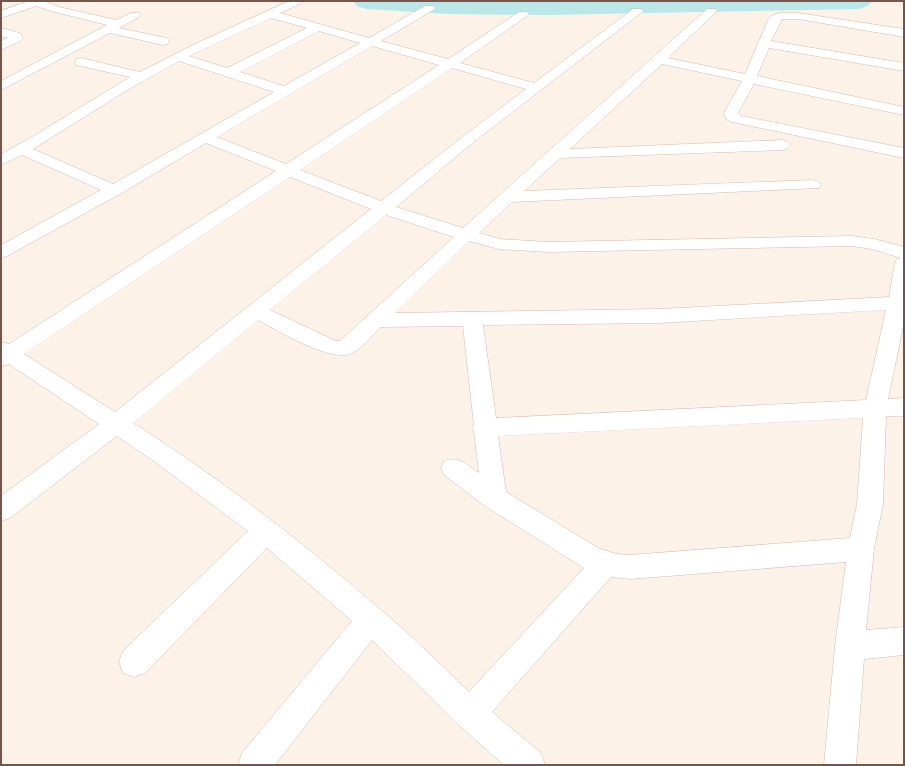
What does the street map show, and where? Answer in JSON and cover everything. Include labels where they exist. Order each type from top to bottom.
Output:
[{"type":"street","points":[[1,15],[36,1],[55,9],[111,27],[163,41]]},
{"type":"street","points":[[1,160],[22,150],[142,76],[178,57],[298,1]]},
{"type":"street","points":[[1,252],[114,190],[429,8]]},
{"type":"street","points":[[255,311],[338,349],[346,348],[466,235],[711,11]]},
{"type":"street","points":[[1,510],[116,424],[466,141],[637,12]]},
{"type":"street","points":[[270,14],[537,88]]},
{"type":"street","points":[[523,14],[288,171],[4,354],[164,455],[253,520],[371,620],[470,714],[529,765]]},
{"type":"street","points":[[1,86],[135,15]]},
{"type":"street","points":[[904,33],[798,16],[784,16],[775,18],[749,80],[731,113],[733,118],[904,153]]},
{"type":"street","points":[[228,73],[318,27]]},
{"type":"street","points":[[1,32],[16,36],[17,38],[1,46]]},
{"type":"street","points":[[765,44],[904,67]]},
{"type":"street","points":[[178,57],[285,91]]},
{"type":"street","points":[[659,60],[749,80],[904,110]]},
{"type":"street","points":[[81,62],[142,76]]},
{"type":"street","points":[[204,138],[383,208],[499,244],[519,246],[852,241],[874,244],[904,253]]},
{"type":"street","points":[[555,154],[783,145]]},
{"type":"street","points":[[22,150],[114,190]]},
{"type":"street","points":[[509,197],[812,185]]},
{"type":"street","points":[[840,765],[850,646],[861,549],[870,504],[875,409],[898,303],[904,263]]},
{"type":"street","points":[[375,320],[659,316],[898,303]]},
{"type":"street","points":[[472,319],[484,428],[494,498]]},
{"type":"street","points":[[484,428],[904,407]]},
{"type":"street","points":[[453,468],[494,498],[593,559],[617,566],[630,567],[861,549]]},
{"type":"street","points":[[134,662],[266,532]]},
{"type":"street","points":[[470,714],[606,563]]},
{"type":"street","points":[[254,765],[371,620]]},
{"type":"street","points":[[850,646],[904,642]]},
{"type":"waterway","points":[[366,1],[449,6],[546,7],[859,1]]}]
